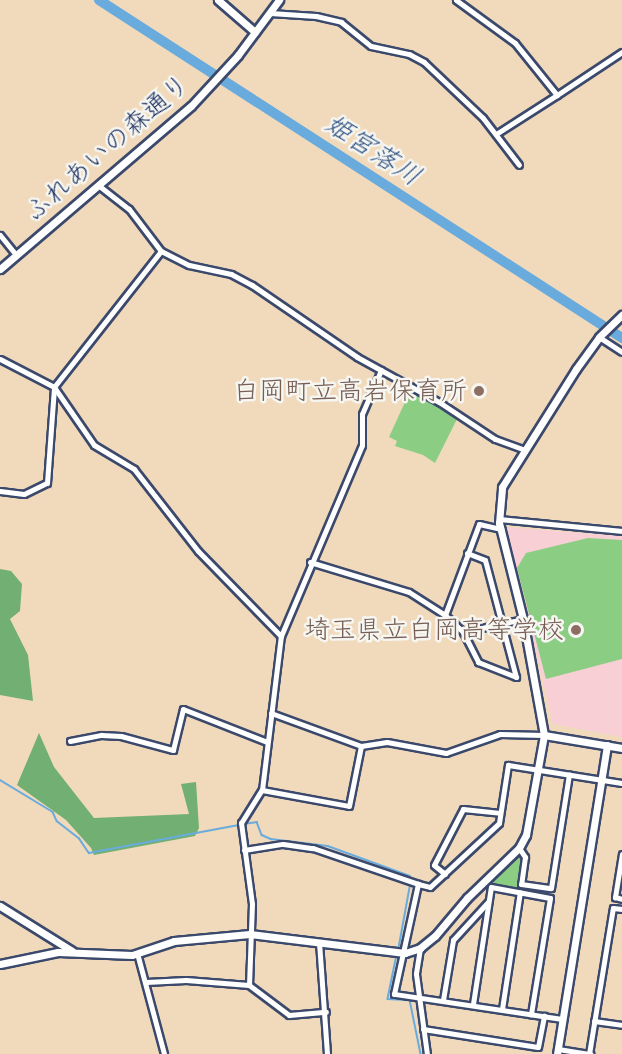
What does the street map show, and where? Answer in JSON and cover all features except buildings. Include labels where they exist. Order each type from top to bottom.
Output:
[{"type":"street","points":[[218,0],[255,32]]},
{"type":"street","name":"ふれあいの森通り","points":[[0,269],[214,82],[279,0]]},
{"type":"street","points":[[456,0],[515,43],[557,95]]},
{"type":"street","points":[[270,13],[316,16],[341,22],[371,46],[410,54],[424,62],[496,134],[519,165]]},
{"type":"street","points":[[496,134],[622,52]]},
{"type":"street","points":[[98,184],[129,209],[161,251],[189,265],[231,274],[381,370],[495,439],[524,449]]},
{"type":"street","points":[[0,235],[16,255]]},
{"type":"street","points":[[0,491],[24,494],[47,483],[54,387],[161,251]]},
{"type":"street","points":[[0,964],[72,951],[110,957],[137,953],[174,941],[250,934],[405,953],[420,948],[519,848],[528,824],[544,735],[523,619],[499,519],[502,487],[524,449],[599,337],[622,315]]},
{"type":"street","points":[[599,337],[622,352]]},
{"type":"street","points":[[0,359],[54,387],[94,445],[134,469],[198,551],[281,636]]},
{"type":"street","points":[[249,985],[252,904],[241,823],[262,790],[281,636],[310,562],[362,445],[362,414],[381,370]]},
{"type":"street","points":[[499,519],[622,531]]},
{"type":"street","points":[[445,615],[479,524],[501,529]]},
{"type":"street","points":[[310,562],[409,592],[445,615],[464,632],[478,662],[516,677],[485,560],[467,553]]},
{"type":"street","points":[[464,632],[523,619]]},
{"type":"street","points":[[70,741],[101,735],[121,736],[173,750],[183,709],[267,742]]},
{"type":"street","points":[[271,713],[361,746],[387,742],[446,753],[500,734],[544,735],[622,748]]},
{"type":"street","points":[[607,745],[557,1051],[589,1054],[613,908],[622,909]]},
{"type":"street","points":[[262,790],[349,806],[361,746]]},
{"type":"street","points":[[244,850],[283,844],[313,848],[430,887],[499,823],[508,765],[622,783]]},
{"type":"street","points":[[519,848],[525,857],[521,884],[551,888],[569,774]]},
{"type":"street","points":[[445,874],[434,865],[463,809],[501,813]]},
{"type":"street","points":[[622,854],[615,897],[622,899]]},
{"type":"street","points":[[418,884],[405,953],[394,994],[562,1018]]},
{"type":"street","points":[[472,1005],[491,887],[550,897],[531,1014]]},
{"type":"street","points":[[502,1009],[520,892]]},
{"type":"street","points":[[443,1000],[453,940],[489,902]]},
{"type":"street","points":[[0,906],[72,951]]},
{"type":"street","points":[[319,942],[326,1012],[327,1054]]},
{"type":"street","points":[[420,948],[417,996],[427,1054]]},
{"type":"street","points":[[137,953],[164,1054]]},
{"type":"street","points":[[146,982],[186,980],[249,985],[290,1015],[326,1012]]},
{"type":"street","points":[[423,1029],[538,1047],[543,1016]]},
{"type":"street","points":[[594,1021],[622,1025]]},
{"type":"shaded area","name":"埼玉県立白岡高等学校","points":[[506,527],[622,536],[622,737],[553,724]]},
{"type":"green space","points":[[411,389],[458,417],[435,463],[423,455],[395,446],[397,441],[389,437]]},
{"type":"green space","name":"埼玉県立白岡高等学校","points":[[588,538],[622,540],[622,659],[546,679],[517,568],[526,553]]},
{"type":"green space","points":[[0,569],[11,571],[22,584],[20,611],[10,619],[28,655],[33,701],[0,695]]},
{"type":"green space","points":[[39,733],[54,767],[94,818],[189,814],[181,784],[196,782],[199,828],[195,836],[94,855],[91,848],[66,820],[17,785]]},
{"type":"green space","points":[[518,855],[523,860],[519,889],[485,884]]},
{"type":"waterway","name":"姫宮落川","points":[[99,0],[622,338]]},
{"type":"waterway","points":[[0,780],[53,812],[57,821],[79,838],[89,853],[238,825]]},
{"type":"waterway","points":[[243,824],[257,822],[262,835],[271,839],[328,846],[410,876],[410,880]]},
{"type":"waterway","points":[[398,951],[410,885]]},
{"type":"waterway","points":[[397,955],[388,999],[410,1000],[421,1054]]},
{"type":"place","name":"白岡町立高岩保育所","points":[[479,391]]},
{"type":"place","name":"埼玉県立白岡高等学校","points":[[576,630]]}]
